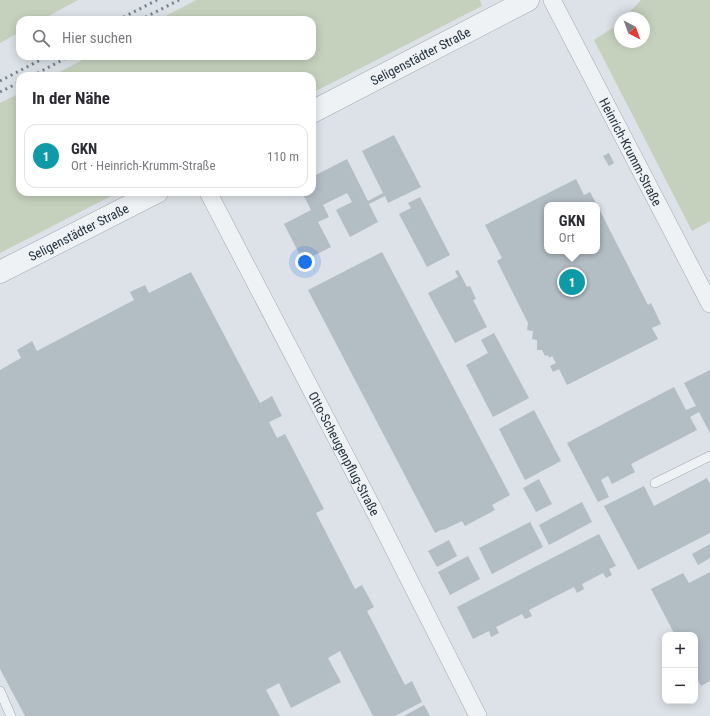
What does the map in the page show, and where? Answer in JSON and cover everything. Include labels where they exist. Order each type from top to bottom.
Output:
[{"type":"street","name":"Seligenstädter Straße","points":[[316,110],[528,0]]},
{"type":"street","name":"Heinrich-Krumm-Straße","points":[[552,0],[710,304]]},
{"type":"street","name":"Seligenstädter Straße","points":[[0,272],[149,196]]},
{"type":"street","name":"Otto-Scheugenpflug-Straße","points":[[210,196],[374,510],[478,716]]},
{"type":"lane","points":[[655,484],[710,456]]},
{"type":"lane","points":[[0,691],[12,716]]},
{"type":"green space","points":[[0,0],[78,0],[48,16],[16,16],[16,34],[0,43]]},
{"type":"green space","points":[[196,0],[480,0],[482,6],[316,91],[316,72],[60,72],[82,60],[316,60],[316,16],[166,16]]},
{"type":"green space","points":[[641,0],[710,0],[710,221],[692,231],[594,40],[614,27],[614,48],[650,48],[650,12],[630,12]]},
{"type":"green space","points":[[16,95],[16,196],[111,196],[0,253],[0,103]]},
{"type":"building","points":[[394,135],[421,187],[388,203],[385,196],[369,204],[378,222],[350,237],[336,210],[352,202],[347,193],[323,205],[329,217],[318,222],[331,247],[303,261],[284,224],[311,210],[304,196],[316,196],[316,175],[347,159],[368,201],[383,193],[362,151]]},
{"type":"building","points":[[609,153],[614,163],[609,166],[603,156]]},
{"type":"building","points":[[576,179],[584,195],[590,192],[595,202],[544,202],[544,254],[600,254],[600,211],[648,305],[651,303],[661,324],[652,328],[658,339],[567,385],[559,369],[553,372],[550,366],[556,363],[552,356],[549,358],[548,355],[545,356],[542,350],[537,350],[537,340],[532,339],[533,331],[527,330],[528,323],[497,261],[502,258],[485,225]]},
{"type":"building","points":[[420,197],[450,255],[427,267],[399,214],[411,208],[408,203]]},
{"type":"building","points":[[382,252],[510,495],[492,505],[495,510],[465,526],[462,521],[435,533],[308,290]]},
{"type":"building","points":[[458,270],[467,287],[470,286],[476,299],[473,300],[487,327],[455,343],[428,293],[458,277],[455,271]]},
{"type":"building","points":[[191,272],[260,403],[272,396],[282,416],[269,422],[277,438],[285,434],[324,509],[316,513],[355,589],[362,585],[374,607],[367,611],[405,685],[412,681],[422,702],[395,716],[373,716],[340,651],[328,658],[341,682],[291,708],[279,683],[266,690],[280,716],[25,716],[0,669],[0,370],[21,358],[17,350],[32,341],[37,351],[134,300],[130,292],[145,285],[149,293]]},
{"type":"building","points":[[494,333],[529,398],[493,417],[466,365],[488,353],[481,340]]},
{"type":"building","points":[[710,370],[710,433],[699,412],[690,417],[697,430],[631,464],[635,472],[612,484],[608,476],[601,480],[609,497],[598,502],[567,443],[674,387],[686,410],[696,406],[684,383]]},
{"type":"building","points":[[534,410],[561,461],[525,480],[499,429]]},
{"type":"building","points":[[707,478],[710,484],[710,533],[638,570],[604,506],[644,486],[654,506]]},
{"type":"building","points":[[539,479],[552,504],[536,512],[523,488]]},
{"type":"building","points":[[582,502],[592,522],[549,545],[539,525]]},
{"type":"building","points":[[530,522],[543,547],[492,574],[479,548]]},
{"type":"building","points":[[599,534],[616,566],[609,569],[612,575],[606,578],[603,573],[582,584],[584,589],[577,593],[574,587],[529,610],[532,616],[525,619],[522,614],[496,627],[499,633],[491,637],[489,631],[473,639],[457,607]]},
{"type":"building","points":[[449,540],[457,556],[437,567],[428,551]]},
{"type":"building","points":[[710,544],[710,558],[698,565],[692,554]]},
{"type":"building","points":[[468,556],[480,579],[450,595],[438,572]]},
{"type":"building","points":[[710,572],[710,681],[701,686],[698,680],[698,632],[673,632],[651,589],[683,573],[689,583]]},
{"type":"building","points":[[424,705],[430,716],[404,716]]},
{"type":"railway","points":[[126,16],[157,0]]},
{"type":"railway","points":[[148,16],[179,0]]},
{"type":"railway","points":[[17,72],[40,60]]},
{"type":"railway","points":[[40,72],[62,60]]},
{"type":"railway","points":[[0,81],[16,73]]},
{"type":"railway","points":[[0,92],[16,84]]},
{"type":"place","name":"GKN","points":[[572,282]]}]
